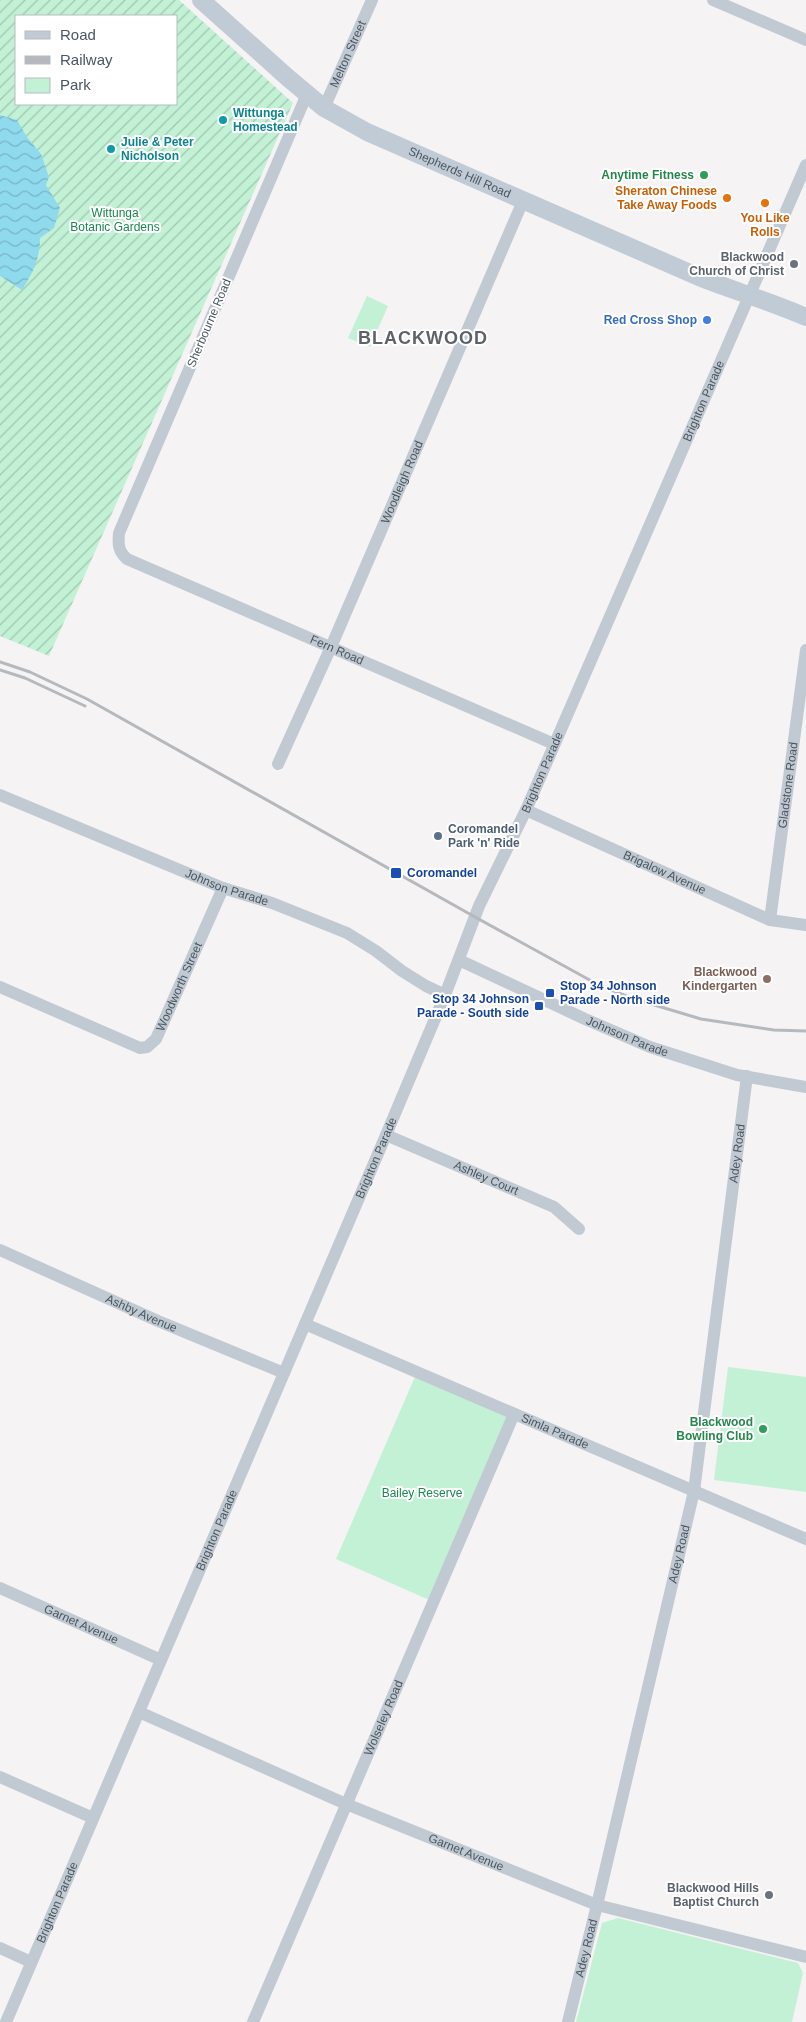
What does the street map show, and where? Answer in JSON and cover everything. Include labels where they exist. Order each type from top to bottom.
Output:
[{"type":"main road","name":"Shepherds Hill Road","points":[[201,0],[324,108],[367,132],[699,277],[749,296],[767,300],[806,317]]},
{"type":"main road","name":"Shepherds Hill Road","points":[[749,296],[765,309],[806,327]]},
{"type":"street","name":"Melton Street","points":[[324,108],[372,0]]},
{"type":"street","points":[[713,0],[806,40]]},
{"type":"street","name":"Sherbourne Road","points":[[121,553],[118,543],[119,533],[307,94]]},
{"type":"street","name":"Brighton Parade","points":[[6,2022],[386,1135],[445,995],[479,906],[526,810],[806,165]]},
{"type":"street","name":"Woodleigh Road","points":[[278,764],[331,648],[522,201]]},
{"type":"street","name":"Fern Road","points":[[121,553],[127,560],[554,744]]},
{"type":"street","name":"Gladstone Road","points":[[770,920],[806,650]]},
{"type":"street","name":"Johnson Parade","points":[[0,795],[223,888],[272,903],[346,933],[376,951],[402,972],[445,995]]},
{"type":"street","name":"Brigalow Avenue","points":[[526,810],[770,920],[806,925]]},
{"type":"street","name":"Woodworth Street","points":[[0,987],[140,1048],[147,1047],[156,1039],[223,888]]},
{"type":"street","name":"Johnson Parade","points":[[459,960],[650,1047],[737,1075],[806,1087]]},
{"type":"street","name":"Adey Road","points":[[568,2022],[598,1905],[694,1491],[747,1076]]},
{"type":"street","name":"Ashley Court","points":[[386,1135],[554,1207],[579,1229]]},
{"type":"street","name":"Ashby Avenue","points":[[0,1250],[158,1321],[284,1373]]},
{"type":"street","name":"Simla Parade","points":[[305,1324],[806,1540]]},
{"type":"street","name":"Wolseley Road","points":[[253,2022],[514,1414]]},
{"type":"street","name":"Garnet Avenue","points":[[0,1588],[161,1660]]},
{"type":"street","name":"Garnet Avenue","points":[[139,1712],[346,1804],[598,1905],[806,1957]]},
{"type":"street","points":[[0,1777],[93,1818]]},
{"type":"street","points":[[0,1948],[32,1962]]},
{"type":"green space","name":"Wittunga Botanic Gardens","points":[[0,0],[179,0],[293,103],[49,656],[0,636]]},
{"type":"green space","points":[[367,296],[388,306],[370,347],[348,338]]},
{"type":"green space","name":"Blackwood Bowling Club","points":[[728,1367],[806,1377],[806,1492],[714,1480]]},
{"type":"green space","name":"Bailey Reserve","points":[[417,1372],[514,1414],[434,1602],[336,1559]]},
{"type":"green space","points":[[618,1918],[798,1963],[803,1973],[792,2022],[576,2022],[602,1923]]},
{"type":"water","points":[[0,115],[17,120],[27,137],[41,154],[49,177],[46,185],[60,208],[54,228],[40,238],[39,252],[35,265],[22,290],[0,276]]},
{"type":"railway","points":[[0,662],[30,672],[87,699],[597,984],[631,998],[701,1019],[774,1030],[806,1031]]},
{"type":"railway","points":[[0,670],[25,678],[85,706]]},
{"type":"place","name":"Wittunga Homestead","points":[[223,120]]},
{"type":"place","name":"Julie & Peter Nicholson","points":[[111,149]]},
{"type":"place","name":"Anytime Fitness","points":[[704,175]]},
{"type":"place","name":"Sheraton Chinese Take Away Foods","points":[[727,198]]},
{"type":"place","name":"You Like Rolls","points":[[765,203]]},
{"type":"place","name":"Blackwood Church of Christ","points":[[794,264]]},
{"type":"place","name":"Red Cross Shop","points":[[707,320]]},
{"type":"place","name":"Coromandel Park 'n' Ride","points":[[438,836]]},
{"type":"place","name":"Coromandel","points":[[396,873]]},
{"type":"place","name":"Blackwood Kindergarten","points":[[767,979]]},
{"type":"place","name":"Stop 34 Johnson Parade - North side","points":[[550,993]]},
{"type":"place","name":"Stop 34 Johnson Parade - South side","points":[[539,1006]]},
{"type":"place","name":"Blackwood Bowling Club","points":[[763,1429]]},
{"type":"place","name":"Blackwood Hills Baptist Church","points":[[769,1895]]},
{"type":"district","name":"BLACKWOOD","points":[[423,338]]}]
